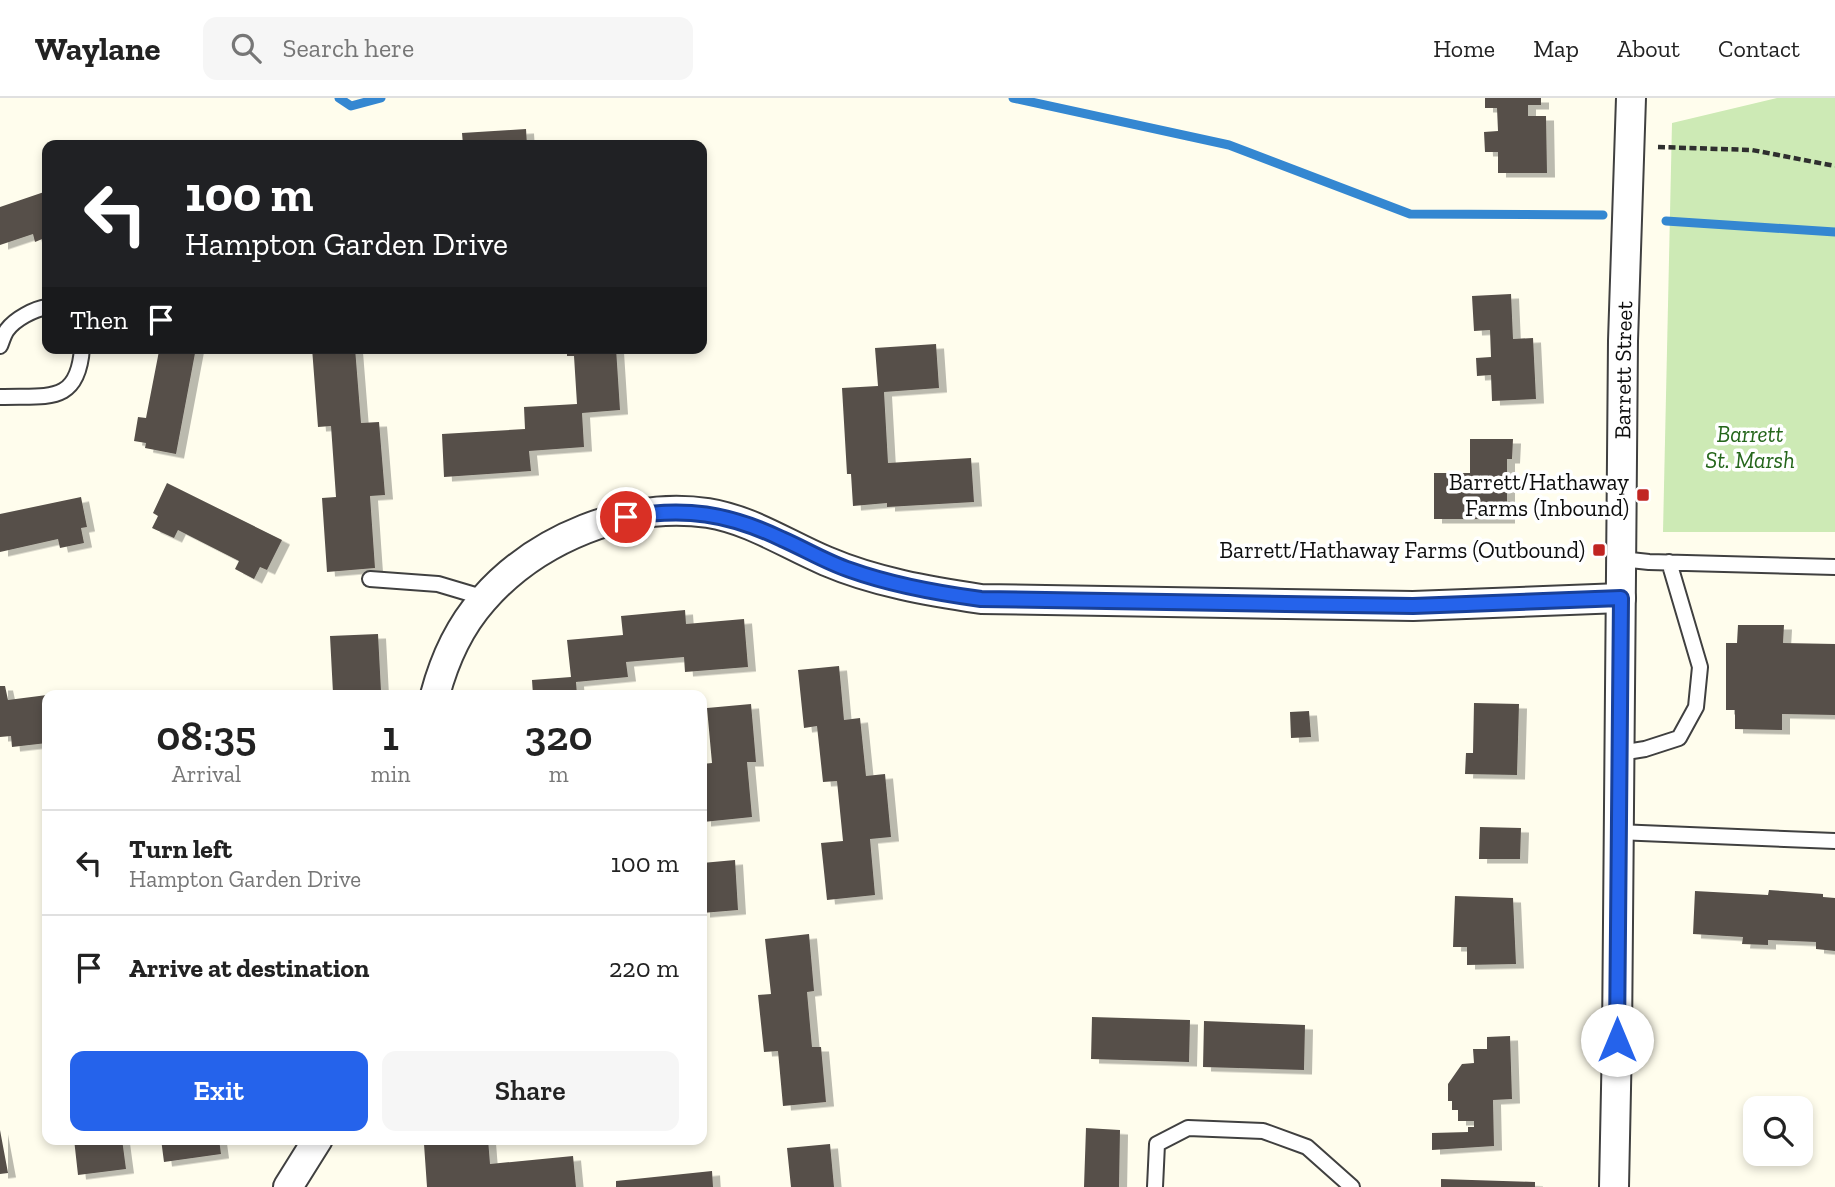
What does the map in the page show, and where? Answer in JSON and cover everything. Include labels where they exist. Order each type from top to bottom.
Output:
[{"type":"street","name":"Barrett Street","points":[[1614,1187],[1623,341],[1631,98]]},
{"type":"street","points":[[437,690],[458,637],[485,598],[502,580],[528,560],[577,532],[626,517],[679,511],[707,513],[746,524],[826,561],[876,579],[981,599],[1413,606],[1621,598]]},
{"type":"street","points":[[289,1187],[314,1145]]},
{"type":"lane","points":[[0,346],[7,330],[14,323],[42,309]]},
{"type":"lane","points":[[0,397],[60,393],[69,389],[79,371],[81,354]]},
{"type":"lane","points":[[1621,559],[1835,567]]},
{"type":"lane","points":[[1620,753],[1645,749],[1679,738],[1696,707],[1700,667],[1669,562]]},
{"type":"lane","points":[[370,579],[438,584],[485,598]]},
{"type":"lane","points":[[1618,832],[1835,841]]},
{"type":"lane","points":[[1155,1187],[1157,1144],[1188,1128],[1264,1131],[1307,1147],[1352,1187]]},
{"type":"path","points":[[1657,147],[1752,150],[1835,166]]},
{"type":"green space","name":"Barrett St. Marsh","points":[[1777,98],[1835,98],[1835,532],[1663,532],[1672,123]]},
{"type":"building","points":[[1485,98],[1541,98],[1541,105],[1528,105],[1528,116],[1546,116],[1547,173],[1498,173],[1498,152],[1485,152],[1484,132],[1498,131],[1497,108],[1485,108]]},
{"type":"building","points":[[526,129],[527,140],[463,140],[462,133]]},
{"type":"building","points":[[42,193],[42,239],[35,242],[33,234],[0,245],[0,207]]},
{"type":"building","points":[[1511,294],[1513,339],[1533,338],[1536,399],[1492,401],[1491,375],[1477,376],[1476,358],[1491,357],[1490,330],[1474,331],[1472,296]]},
{"type":"building","points":[[936,344],[939,388],[884,392],[888,463],[971,458],[974,502],[887,507],[887,503],[853,506],[851,474],[847,474],[842,388],[878,386],[875,348]]},
{"type":"building","points":[[158,354],[195,354],[176,454],[145,448],[146,443],[134,441],[138,417],[146,418]]},
{"type":"building","points":[[312,354],[355,354],[361,423],[379,422],[385,495],[370,496],[375,568],[327,572],[322,498],[336,497],[331,426],[318,427]]},
{"type":"building","points":[[616,354],[620,410],[582,413],[584,447],[529,451],[531,471],[444,477],[442,434],[525,429],[524,407],[577,404],[574,356],[567,356]]},
{"type":"building","points":[[1470,439],[1513,439],[1512,459],[1507,459],[1507,519],[1434,519],[1434,473],[1470,473]]},
{"type":"building","points":[[167,483],[282,540],[267,570],[260,567],[254,579],[235,569],[239,561],[178,530],[174,538],[152,528],[158,516],[153,513]]},
{"type":"building","points":[[81,497],[87,527],[81,528],[84,543],[60,548],[58,539],[0,552],[0,514]]},
{"type":"building","points":[[685,610],[686,624],[744,619],[748,667],[685,672],[684,657],[626,662],[628,677],[576,682],[577,690],[533,690],[532,680],[571,677],[567,640],[623,635],[621,616]]},
{"type":"building","points":[[1738,625],[1784,625],[1783,643],[1835,644],[1835,715],[1782,714],[1782,730],[1735,729],[1735,710],[1726,710],[1726,643],[1737,643]]},
{"type":"building","points":[[378,634],[381,690],[333,690],[330,636]]},
{"type":"building","points":[[839,666],[844,720],[860,718],[866,776],[885,774],[891,837],[870,839],[875,895],[827,900],[821,843],[843,841],[837,781],[823,782],[817,726],[804,728],[798,670]]},
{"type":"building","points":[[0,686],[5,686],[8,700],[42,696],[42,744],[12,747],[11,736],[0,737]]},
{"type":"building","points":[[1474,703],[1519,704],[1517,775],[1465,774],[1466,753],[1473,753]]},
{"type":"building","points":[[751,704],[756,762],[747,762],[752,817],[707,822],[707,764],[712,763],[707,708]]},
{"type":"building","points":[[1309,711],[1311,737],[1291,738],[1290,712]]},
{"type":"building","points":[[1480,827],[1521,828],[1520,859],[1479,859]]},
{"type":"building","points":[[735,860],[738,910],[707,913],[707,863]]},
{"type":"building","points":[[1769,890],[1823,894],[1823,897],[1835,898],[1835,951],[1816,949],[1816,942],[1768,940],[1768,945],[1742,944],[1743,937],[1693,934],[1695,891],[1768,895]]},
{"type":"building","points":[[1455,896],[1513,898],[1516,964],[1467,965],[1467,947],[1453,947]]},
{"type":"building","points":[[809,934],[814,991],[807,992],[812,1047],[821,1047],[826,1102],[783,1106],[778,1051],[764,1052],[758,995],[771,994],[765,939]]},
{"type":"building","points":[[1092,1017],[1190,1020],[1189,1062],[1091,1059]]},
{"type":"building","points":[[1204,1021],[1305,1025],[1304,1070],[1203,1067]]},
{"type":"building","points":[[1510,1036],[1512,1099],[1493,1100],[1494,1146],[1432,1150],[1432,1133],[1468,1132],[1468,1127],[1474,1127],[1474,1121],[1458,1121],[1458,1110],[1452,1110],[1452,1101],[1448,1101],[1448,1084],[1462,1064],[1474,1063],[1473,1049],[1487,1049],[1487,1037]]},
{"type":"building","points":[[1086,1128],[1120,1130],[1119,1187],[1084,1187]]},
{"type":"building","points":[[0,1130],[8,1173],[0,1174]]},
{"type":"building","points":[[830,1144],[834,1187],[791,1187],[787,1148]]},
{"type":"building","points":[[75,1145],[123,1145],[126,1169],[78,1175]]},
{"type":"building","points":[[162,1145],[220,1145],[221,1154],[164,1162]]},
{"type":"building","points":[[424,1145],[488,1145],[490,1164],[573,1156],[576,1187],[427,1187]]},
{"type":"building","points":[[712,1171],[713,1187],[616,1187],[616,1181]]},
{"type":"building","points":[[1441,1179],[1535,1182],[1535,1187],[1441,1187]]},
{"type":"waterway","points":[[339,98],[351,106],[381,98]]},
{"type":"waterway","points":[[1013,98],[1229,145],[1410,214],[1603,215]]},
{"type":"waterway","points":[[1666,221],[1835,232]]},
{"type":"place","name":"Barrett/Hathaway Farms (Inbound)","points":[[1643,495]]},
{"type":"place","name":"Barrett/Hathaway Farms (Outbound)","points":[[1599,550]]},
{"type":"route","points":[[626,517],[679,511],[727,517],[786,540],[826,561],[876,579],[981,599],[1413,606],[1621,598],[1617,1040]]}]
